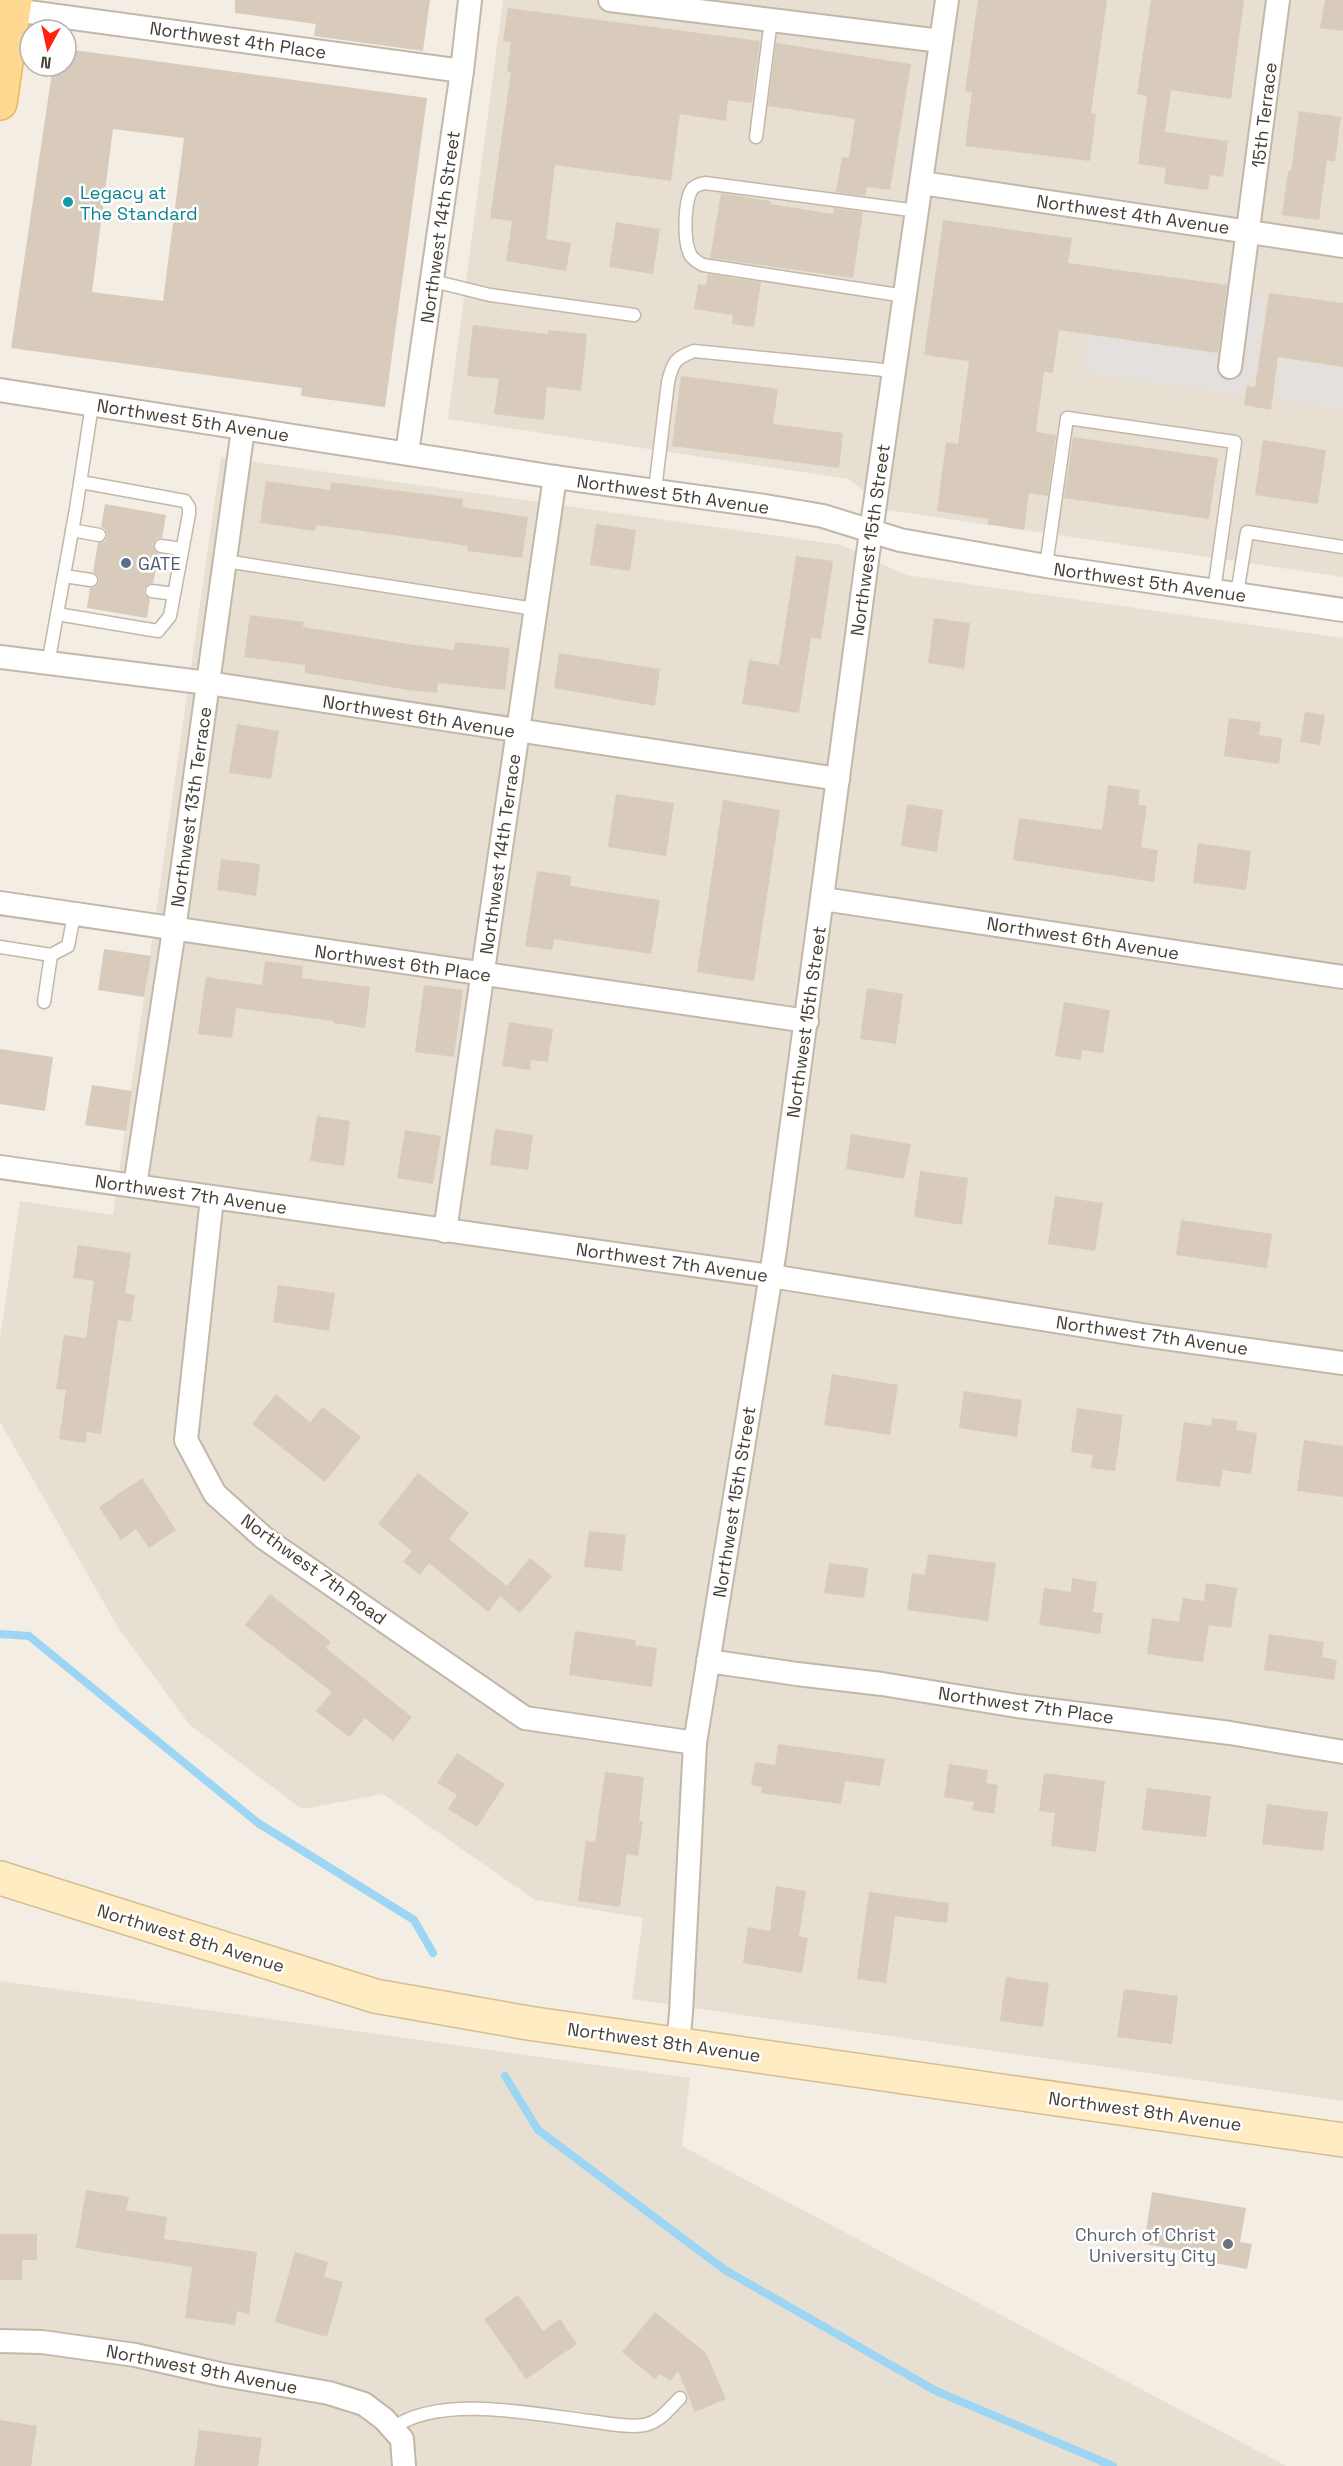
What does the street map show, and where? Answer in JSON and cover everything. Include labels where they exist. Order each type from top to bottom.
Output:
[{"type":"main road","points":[[0,103],[14,5]]},
{"type":"street","name":"Northwest 14th Street","points":[[407,453],[433,281],[470,0]]},
{"type":"street","points":[[610,0],[772,10],[941,41]]},
{"type":"street","name":"Northwest 15th Street","points":[[678,2044],[695,1743],[771,1276],[807,1021],[871,530],[947,0]]},
{"type":"street","name":"15th Terrace","points":[[1230,367],[1278,0]]},
{"type":"street","name":"Northwest 4th Place","points":[[14,5],[462,71]]},
{"type":"street","name":"Northwest 4th Avenue","points":[[922,183],[1343,246]]},
{"type":"street","name":"Northwest 5th Avenue","points":[[0,390],[555,477],[824,516],[900,540],[1046,566],[1343,610]]},
{"type":"street","name":"Northwest 13th Terrace","points":[[135,1186],[174,930],[243,429]]},
{"type":"street","name":"Northwest 14th Terrace","points":[[445,1231],[555,477]]},
{"type":"street","name":"Northwest 6th Avenue","points":[[0,657],[208,683],[838,779]]},
{"type":"street","name":"Northwest 6th Avenue","points":[[823,899],[1343,977]]},
{"type":"street","name":"Northwest 6th Place","points":[[0,903],[807,1021]]},
{"type":"street","name":"Northwest 7th Avenue","points":[[0,1167],[771,1276],[1142,1335],[1343,1363]]},
{"type":"street","name":"Northwest 7th Road","points":[[212,1198],[186,1440],[215,1494],[264,1538],[525,1718],[695,1743]]},
{"type":"street","name":"Northwest 7th Place","points":[[708,1660],[882,1684],[1017,1706],[1230,1732],[1343,1752]]},
{"type":"street","name":"Northwest 8th Avenue","points":[[0,1878],[375,1996],[528,2023],[1343,2140]]},
{"type":"street","name":"Northwest 9th Avenue","points":[[0,2341],[42,2342],[135,2355],[224,2375],[329,2392],[364,2404],[397,2434]]},
{"type":"street","points":[[397,2434],[404,2466]]},
{"type":"lane","points":[[756,137],[772,10]]},
{"type":"lane","points":[[905,296],[703,265],[691,256],[688,249],[685,237],[686,217],[692,189],[705,183],[918,211]]},
{"type":"lane","points":[[433,281],[490,295],[634,315]]},
{"type":"lane","points":[[655,490],[668,382],[673,365],[680,356],[694,351],[894,371]]},
{"type":"lane","points":[[48,664],[81,482],[92,405]]},
{"type":"lane","points":[[1046,566],[1067,418],[1235,442],[1214,591]]},
{"type":"lane","points":[[57,614],[158,631],[170,616],[189,514],[189,507],[185,501],[81,482]]},
{"type":"lane","points":[[72,530],[99,535]]},
{"type":"lane","points":[[1238,594],[1247,532],[1343,547]]},
{"type":"lane","points":[[161,546],[182,549]]},
{"type":"lane","points":[[225,561],[535,609]]},
{"type":"lane","points":[[64,576],[92,580]]},
{"type":"lane","points":[[152,591],[174,594]]},
{"type":"lane","points":[[0,947],[51,955],[68,946],[74,915]]},
{"type":"lane","points":[[44,1002],[51,955]]},
{"type":"lane","points":[[397,2434],[404,2420],[461,2409],[492,2409],[621,2425],[644,2425],[662,2418],[680,2398]]},
{"type":"shaded area","points":[[503,0],[1343,0],[1343,577],[888,510],[849,479],[448,419]]},
{"type":"shaded area","points":[[918,89],[927,90],[912,197],[903,196]]},
{"type":"shaded area","points":[[1231,294],[1266,299],[1257,355],[1343,368],[1343,409],[1276,400],[1279,377],[1247,373],[1243,395],[1083,372],[1088,335],[1222,354]]},
{"type":"shaded area","points":[[221,457],[841,545],[906,575],[1343,638],[1343,2101],[632,1999],[643,1918],[535,1900],[383,1794],[302,1809],[189,1724],[119,1629],[0,1422],[0,1338],[20,1201],[113,1215]]},
{"type":"shaded area","points":[[0,1981],[690,2078],[682,2146],[1286,2466],[0,2466]]},
{"type":"building","points":[[235,0],[430,0],[423,51],[314,36],[316,24],[235,13]]},
{"type":"building","points":[[978,0],[1107,0],[1091,113],[1096,114],[1090,161],[965,146],[972,92],[965,91]]},
{"type":"building","points":[[1151,0],[1244,0],[1231,99],[1171,90],[1165,132],[1228,141],[1223,177],[1210,175],[1208,190],[1164,184],[1166,168],[1138,164],[1147,96],[1137,94]]},
{"type":"building","points":[[1325,0],[1343,0],[1343,31],[1320,28]]},
{"type":"building","points":[[508,8],[760,41],[752,103],[728,100],[726,121],[680,114],[671,181],[555,165],[546,239],[571,243],[566,271],[506,261],[512,221],[490,218],[511,72],[507,72],[511,42],[503,41]]},
{"type":"building","points":[[776,43],[911,64],[890,190],[867,187],[865,196],[836,192],[842,157],[849,158],[855,119],[768,106]]},
{"type":"building","name":"Legacy at The Standard","points":[[78,51],[427,98],[385,407],[301,396],[302,388],[11,348],[51,78],[78,78]],"holes":[[[113,129],[184,138],[163,301],[92,292]]]},
{"type":"building","points":[[1299,111],[1341,117],[1335,162],[1327,160],[1319,220],[1282,215]]},
{"type":"building","points":[[721,193],[833,214],[834,208],[863,212],[853,278],[710,258]]},
{"type":"building","points":[[943,220],[1072,238],[1068,263],[1227,285],[1218,353],[1059,330],[1053,373],[1044,372],[1036,432],[1056,435],[1048,496],[1029,493],[1024,530],[987,524],[989,519],[937,511],[946,442],[958,444],[969,361],[924,355]]},
{"type":"building","points":[[616,222],[660,229],[653,274],[609,267]]},
{"type":"building","points":[[708,274],[761,282],[754,327],[732,324],[733,315],[694,309],[698,284],[706,285]]},
{"type":"building","points":[[1269,293],[1343,303],[1343,367],[1278,357],[1271,410],[1244,405],[1247,386],[1255,387]]},
{"type":"building","points":[[473,325],[548,334],[548,330],[587,334],[581,391],[547,387],[544,420],[494,414],[499,379],[467,376]]},
{"type":"building","points":[[681,376],[778,389],[773,424],[843,433],[839,468],[672,446]]},
{"type":"building","points":[[1073,437],[1218,458],[1209,519],[1064,498]]},
{"type":"building","points":[[1263,440],[1326,450],[1318,504],[1255,495]]},
{"type":"building","points":[[266,481],[330,490],[331,482],[463,499],[462,507],[528,517],[522,558],[467,551],[468,546],[423,539],[316,525],[315,531],[260,523]]},
{"type":"building","name":"GATE","points":[[105,504],[166,515],[162,538],[157,539],[153,544],[154,550],[159,554],[153,583],[148,584],[144,589],[145,595],[150,599],[147,618],[87,608],[90,588],[95,587],[99,582],[98,576],[93,572],[98,543],[105,541],[107,536],[105,529],[101,527]]},
{"type":"building","points":[[596,524],[636,530],[630,571],[590,565]]},
{"type":"building","points":[[796,556],[833,561],[821,639],[811,638],[799,713],[742,704],[749,660],[779,665]]},
{"type":"building","points":[[250,615],[304,622],[303,627],[454,650],[455,642],[510,648],[505,690],[438,683],[437,693],[408,690],[305,673],[305,665],[244,657]]},
{"type":"building","points":[[934,618],[970,623],[964,669],[928,663]]},
{"type":"building","points":[[559,653],[660,669],[655,706],[554,688]]},
{"type":"building","points":[[1305,712],[1325,715],[1320,745],[1300,742]]},
{"type":"building","points":[[1229,718],[1261,722],[1259,735],[1282,738],[1279,764],[1224,756]]},
{"type":"building","points":[[237,724],[279,731],[271,779],[229,773]]},
{"type":"building","points":[[1108,785],[1140,790],[1138,805],[1147,806],[1141,847],[1158,850],[1154,882],[1013,860],[1019,818],[1102,830]]},
{"type":"building","points":[[616,794],[674,803],[666,856],[608,847]]},
{"type":"building","points":[[723,800],[780,810],[754,981],[697,972]]},
{"type":"building","points":[[907,804],[943,810],[937,852],[901,846]]},
{"type":"building","points":[[1198,843],[1251,851],[1246,890],[1193,883]]},
{"type":"building","points":[[221,859],[260,864],[256,896],[217,890]]},
{"type":"building","points":[[537,871],[571,876],[570,886],[660,900],[651,954],[554,939],[552,950],[525,946]]},
{"type":"building","points":[[104,949],[151,956],[144,997],[98,990]]},
{"type":"building","points":[[265,961],[303,966],[302,978],[370,987],[365,1028],[334,1023],[334,1021],[236,1008],[232,1038],[198,1034],[206,977],[262,985]]},
{"type":"building","points":[[424,985],[463,990],[454,1057],[415,1052]]},
{"type":"building","points":[[867,988],[903,994],[896,1044],[860,1039]]},
{"type":"building","points":[[1064,1002],[1110,1010],[1103,1053],[1082,1050],[1081,1060],[1055,1056]]},
{"type":"building","points":[[509,1022],[553,1029],[548,1062],[531,1060],[530,1070],[502,1066]]},
{"type":"building","points":[[0,1049],[53,1057],[45,1111],[0,1104]]},
{"type":"building","points":[[92,1085],[132,1091],[126,1131],[85,1125]]},
{"type":"building","points":[[317,1116],[350,1121],[344,1166],[310,1161]]},
{"type":"building","points":[[495,1129],[533,1135],[528,1170],[490,1165]]},
{"type":"building","points":[[405,1130],[441,1136],[433,1184],[397,1178]]},
{"type":"building","points":[[851,1134],[911,1144],[904,1179],[846,1169]]},
{"type":"building","points":[[920,1171],[968,1178],[962,1225],[914,1217]]},
{"type":"building","points":[[1055,1196],[1103,1203],[1095,1251],[1048,1244]]},
{"type":"building","points":[[1181,1220],[1272,1234],[1267,1268],[1176,1255]]},
{"type":"building","points":[[78,1245],[131,1253],[125,1293],[135,1295],[131,1322],[118,1320],[101,1434],[87,1432],[86,1443],[59,1439],[66,1390],[56,1389],[64,1335],[86,1338],[94,1281],[73,1278]]},
{"type":"building","points":[[278,1285],[335,1293],[329,1331],[273,1322]]},
{"type":"building","points":[[832,1374],[898,1385],[890,1435],[824,1425]]},
{"type":"building","points":[[964,1391],[1022,1400],[1017,1437],[959,1428]]},
{"type":"building","points":[[276,1394],[310,1422],[323,1407],[361,1437],[325,1482],[252,1424]]},
{"type":"building","points":[[1077,1408],[1123,1415],[1115,1471],[1091,1468],[1093,1455],[1071,1452]]},
{"type":"building","points":[[1212,1418],[1237,1421],[1236,1430],[1257,1433],[1251,1474],[1223,1470],[1220,1487],[1176,1481],[1184,1422],[1211,1426]]},
{"type":"building","points":[[1304,1440],[1343,1446],[1343,1497],[1297,1491]]},
{"type":"building","points":[[418,1473],[469,1513],[449,1539],[507,1586],[530,1558],[552,1576],[520,1613],[500,1596],[488,1612],[429,1563],[420,1575],[403,1562],[412,1551],[378,1524]]},
{"type":"building","points":[[142,1478],[176,1530],[149,1548],[136,1529],[121,1540],[99,1507]]},
{"type":"building","points":[[589,1531],[626,1535],[622,1571],[584,1567]]},
{"type":"building","points":[[928,1554],[996,1563],[988,1621],[907,1610],[912,1573],[925,1575]]},
{"type":"building","points":[[829,1563],[868,1568],[864,1598],[824,1593]]},
{"type":"building","points":[[1072,1578],[1097,1582],[1093,1612],[1103,1613],[1100,1634],[1039,1625],[1044,1588],[1071,1592]]},
{"type":"building","points":[[1206,1583],[1237,1588],[1231,1628],[1209,1625],[1203,1662],[1147,1654],[1152,1618],[1179,1622],[1183,1598],[1204,1601]]},
{"type":"building","points":[[270,1594],[331,1642],[326,1648],[412,1717],[393,1741],[365,1718],[349,1737],[316,1711],[332,1692],[245,1625]]},
{"type":"building","points":[[575,1631],[636,1640],[635,1645],[657,1648],[652,1687],[569,1675]]},
{"type":"building","points":[[1269,1634],[1324,1642],[1322,1657],[1337,1660],[1334,1680],[1264,1670]]},
{"type":"building","points":[[778,1744],[885,1759],[880,1786],[845,1781],[841,1804],[761,1793],[762,1787],[751,1785],[755,1762],[775,1765]]},
{"type":"building","points":[[457,1753],[505,1784],[477,1827],[448,1809],[457,1795],[437,1783]]},
{"type":"building","points":[[949,1764],[988,1770],[986,1783],[998,1785],[994,1814],[972,1810],[974,1802],[944,1797]]},
{"type":"building","points":[[605,1772],[644,1777],[639,1821],[643,1822],[638,1856],[627,1854],[620,1907],[578,1901],[586,1841],[595,1842]]},
{"type":"building","points":[[1044,1773],[1105,1781],[1096,1852],[1051,1846],[1055,1813],[1039,1811]]},
{"type":"building","points":[[1147,1788],[1211,1796],[1206,1837],[1142,1830]]},
{"type":"building","points":[[1267,1804],[1328,1812],[1323,1851],[1262,1844]]},
{"type":"building","points":[[776,1886],[806,1891],[799,1936],[808,1938],[802,1973],[743,1963],[748,1927],[770,1931]]},
{"type":"building","points":[[869,1892],[949,1903],[947,1923],[895,1916],[886,1983],[857,1979]]},
{"type":"building","points":[[1006,1977],[1049,1983],[1043,2027],[1000,2021]]},
{"type":"building","points":[[1124,1989],[1178,1996],[1172,2044],[1117,2037]]},
{"type":"building","points":[[86,2190],[129,2197],[126,2210],[167,2217],[164,2239],[257,2252],[249,2314],[237,2311],[235,2325],[185,2318],[192,2267],[76,2248]]},
{"type":"building","points":[[1152,2192],[1246,2208],[1240,2242],[1252,2244],[1247,2269],[1214,2263],[1216,2256],[1144,2244]]},
{"type":"building","points":[[0,2234],[37,2234],[37,2260],[22,2260],[22,2280],[0,2280]]},
{"type":"building","points":[[295,2252],[328,2262],[324,2277],[343,2282],[327,2337],[275,2322]]},
{"type":"building","points":[[518,2295],[543,2331],[560,2319],[577,2344],[526,2379],[484,2319]]},
{"type":"building","points":[[655,2312],[706,2353],[726,2399],[695,2412],[678,2371],[670,2381],[660,2374],[655,2379],[622,2352]]},
{"type":"building","points":[[0,2420],[37,2426],[31,2466],[0,2466]]},
{"type":"building","points":[[199,2430],[262,2438],[258,2466],[194,2466]]},
{"type":"waterway","points":[[0,1634],[29,1636],[258,1823],[414,1920],[433,1953]]},
{"type":"waterway","points":[[505,2076],[538,2130],[725,2270],[936,2391],[1113,2466]]},
{"type":"place","name":"Legacy at The Standard","points":[[68,202]]},
{"type":"place","name":"GATE","points":[[126,563]]},
{"type":"place","name":"Church of Christ University City","points":[[1228,2244]]}]
